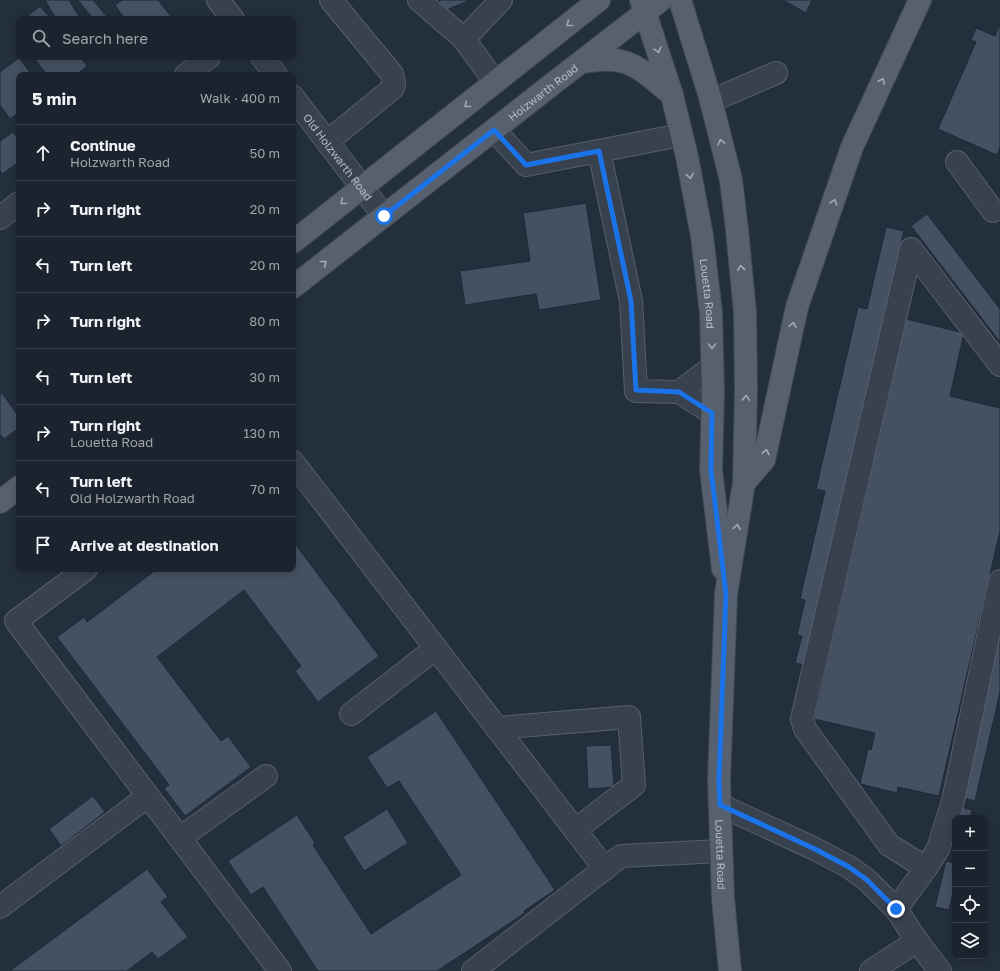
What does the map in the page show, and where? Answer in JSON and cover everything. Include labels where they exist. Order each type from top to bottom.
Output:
[{"type":"main road","points":[[296,240],[600,0]]},
{"type":"main road","name":"Louetta Road","points":[[680,0],[711,101],[730,180],[737,230],[745,312],[746,390],[744,483],[726,594],[719,780],[723,898],[730,971]]},
{"type":"main road","points":[[744,483],[764,460],[797,307],[852,147],[920,0]]},
{"type":"main road","name":"Louetta Road","points":[[649,4],[672,95],[702,236],[711,313],[711,470],[726,594]]},
{"type":"main road","name":"Holzwarth Road","points":[[296,286],[582,62],[649,4]]},
{"type":"main road","points":[[582,62],[613,60],[626,62],[640,70],[672,95]]},
{"type":"main road","points":[[0,502],[16,489]]},
{"type":"street","points":[[218,0],[231,16]]},
{"type":"street","points":[[327,142],[393,88],[394,84],[392,74],[331,0]]},
{"type":"street","points":[[419,0],[464,39],[495,82]]},
{"type":"street","points":[[464,39],[501,0]]},
{"type":"street","points":[[190,72],[205,60]]},
{"type":"street","points":[[264,60],[274,72]]},
{"type":"street","points":[[711,101],[776,73]]},
{"type":"street","name":"Old Holzwarth Road","points":[[296,101],[384,216]]},
{"type":"street","points":[[494,130],[526,165],[681,135]]},
{"type":"street","points":[[599,151],[631,301],[636,390],[679,392],[712,413]]},
{"type":"street","points":[[956,162],[998,211]]},
{"type":"street","points":[[0,218],[16,205]]},
{"type":"street","points":[[926,868],[889,845],[805,729],[802,719],[911,249],[1000,365]]},
{"type":"street","points":[[679,392],[712,367]]},
{"type":"street","points":[[296,466],[605,869]]},
{"type":"street","points":[[82,572],[16,621],[280,971]]},
{"type":"street","points":[[896,909],[938,849],[953,801],[1000,581]]},
{"type":"street","points":[[351,714],[436,648]]},
{"type":"street","points":[[497,728],[629,717],[634,786],[575,830]]},
{"type":"street","points":[[180,838],[266,776]]},
{"type":"street","points":[[0,907],[148,796]]},
{"type":"street","points":[[720,805],[815,849],[849,867],[867,880],[896,909],[917,941],[940,971]]},
{"type":"street","points":[[473,971],[621,856],[721,851]]},
{"type":"street","points":[[871,971],[917,941]]},
{"type":"building","points":[[45,0],[69,0],[79,16],[54,16]]},
{"type":"building","points":[[78,0],[93,0],[106,16],[91,16]]},
{"type":"building","points":[[122,0],[158,0],[171,16],[123,16],[115,5]]},
{"type":"building","points":[[439,0],[470,0],[444,11]]},
{"type":"building","points":[[783,0],[812,0],[806,13]]},
{"type":"building","points":[[40,6],[48,16],[28,16]]},
{"type":"building","points":[[999,26],[1000,147],[997,155],[938,129],[976,42],[971,40],[976,28],[995,36]]},
{"type":"building","points":[[16,60],[21,60],[30,72],[16,72],[16,114],[10,119],[0,105],[0,72]]},
{"type":"building","points":[[35,60],[82,60],[87,66],[80,72],[45,72]]},
{"type":"building","points":[[13,132],[16,136],[16,164],[2,174],[0,170],[0,141]]},
{"type":"building","points":[[586,203],[601,300],[539,310],[536,294],[465,305],[460,271],[530,261],[523,213]]},
{"type":"building","points":[[927,214],[1000,309],[1000,342],[911,226]]},
{"type":"building","points":[[886,227],[904,231],[804,665],[795,663],[802,636],[797,635],[805,600],[800,599],[825,491],[816,489],[858,307],[867,309]]},
{"type":"building","points":[[906,319],[964,333],[950,396],[1000,408],[1000,531],[939,796],[898,787],[897,793],[860,784],[868,749],[871,750],[875,733],[814,719]]},
{"type":"building","points":[[2,393],[16,413],[16,430],[4,439],[0,434],[0,395]]},
{"type":"building","points":[[296,545],[379,656],[318,702],[295,671],[301,666],[244,590],[157,657],[221,741],[228,736],[251,767],[185,816],[164,788],[169,785],[57,637],[84,617],[87,622],[153,572],[296,572]]},
{"type":"building","points":[[1000,626],[1000,692],[975,801],[960,797]]},
{"type":"building","points":[[436,711],[555,890],[524,911],[525,913],[437,971],[318,971],[263,887],[251,895],[228,861],[297,815],[315,843],[313,845],[371,934],[461,875],[399,781],[387,788],[367,757]]},
{"type":"building","points":[[611,745],[614,787],[588,789],[586,746]]},
{"type":"building","points":[[93,796],[105,812],[61,846],[49,829]]},
{"type":"building","points":[[958,806],[972,810],[971,815],[956,815]]},
{"type":"building","points":[[387,809],[408,843],[364,871],[343,837]]},
{"type":"building","points":[[946,861],[952,862],[952,897],[949,910],[935,907]]},
{"type":"building","points":[[147,869],[168,897],[161,902],[188,937],[158,959],[152,952],[127,971],[10,971]]},
{"type":"route","points":[[384,216],[494,130],[526,165],[599,151],[631,301],[636,390],[679,392],[712,413],[711,470],[726,594],[719,780],[720,805],[815,849],[849,867],[867,880],[896,909]]}]
